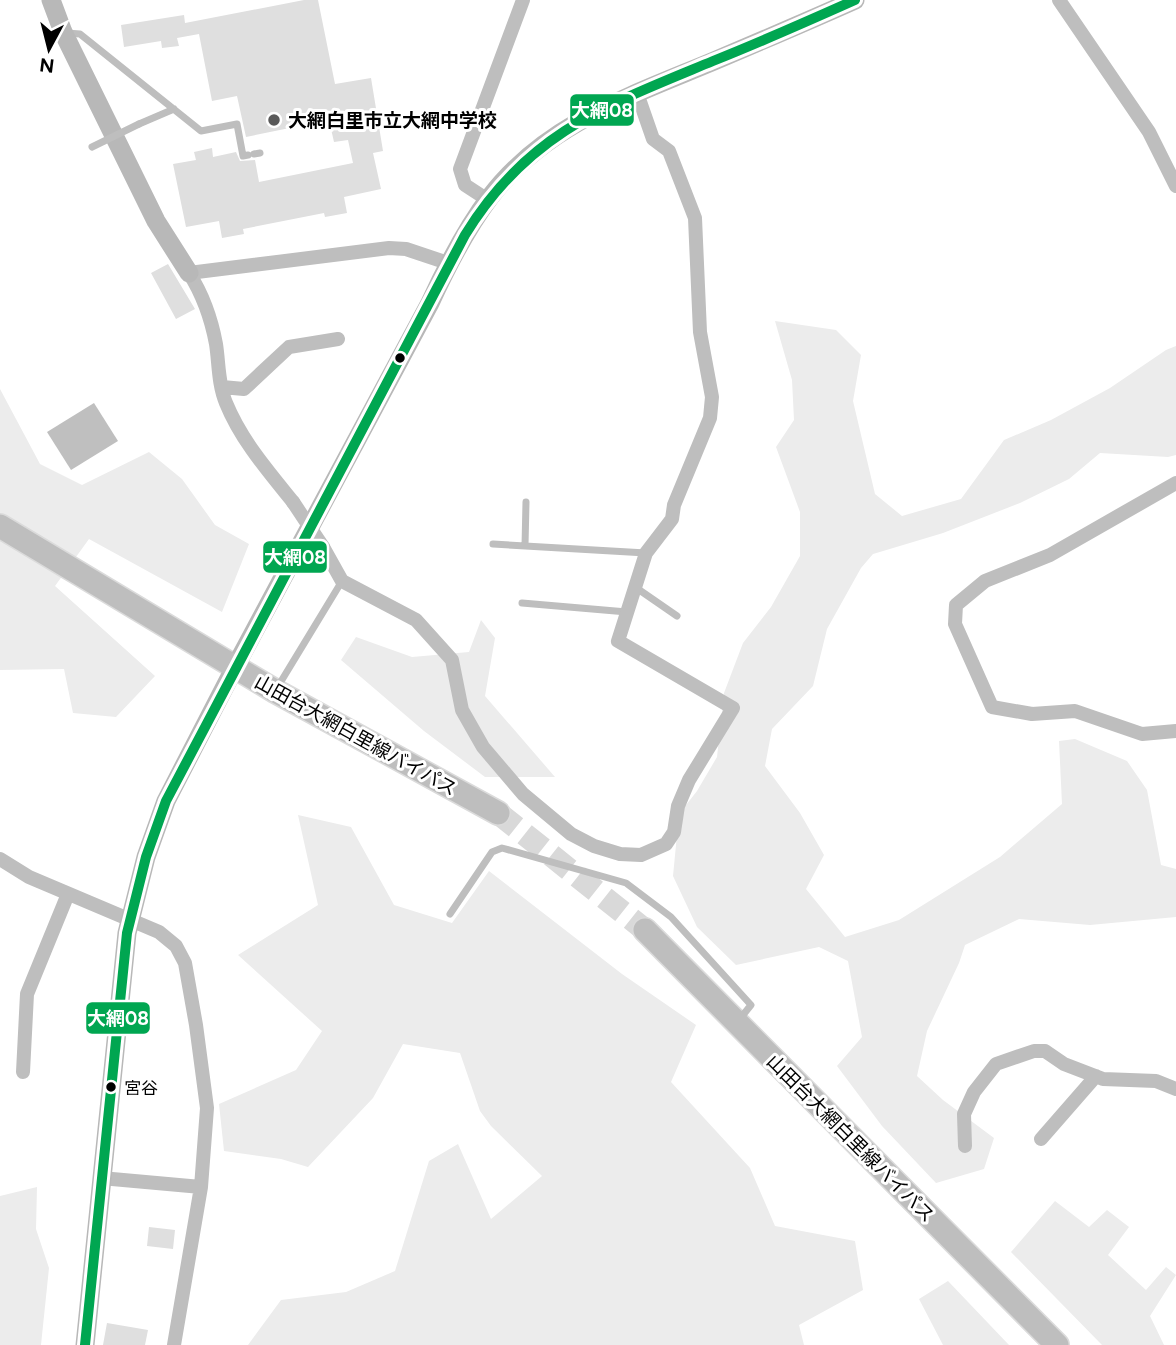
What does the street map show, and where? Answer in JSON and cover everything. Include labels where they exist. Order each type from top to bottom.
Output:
[{"type":"main road","name":"山田台大網白里線バイパス","points":[[0,526],[275,691],[498,813]]},
{"type":"main road","name":"山田台大網白里線バイパス","points":[[645,930],[1057,1345]]},
{"type":"street","points":[[51,0],[63,32],[156,221],[205,300],[216,344],[225,402],[252,451],[293,502],[342,581],[416,620],[452,660],[462,710],[483,747],[523,794],[571,834],[620,855],[641,855],[666,844],[674,832],[678,806],[689,780],[733,708],[618,641],[646,553],[672,519],[674,505],[710,418],[712,397],[700,332],[695,218],[669,151],[653,139],[637,93]]},
{"type":"street","points":[[488,200],[465,185],[460,169],[523,0]]},
{"type":"street","points":[[85,1345],[129,920],[146,857],[166,801],[234,667],[449,263],[488,200],[529,157],[592,112],[855,0]]},
{"type":"street","points":[[1059,0],[1149,132],[1176,186]]},
{"type":"street","points":[[189,273],[389,248],[406,249],[449,263]]},
{"type":"street","points":[[222,387],[244,389],[289,347],[338,340]]},
{"type":"street","points":[[1176,483],[1050,555],[985,581],[956,605],[955,624],[992,707],[1032,715],[1075,711],[1142,734],[1176,731]]},
{"type":"street","points":[[0,859],[29,877],[159,932],[176,946],[184,963],[207,1108],[201,1187],[174,1345]]},
{"type":"street","points":[[23,1072],[27,994],[68,894]]},
{"type":"street","points":[[965,1146],[964,1114],[968,1103],[996,1064],[1034,1051],[1045,1051],[1064,1064],[1103,1079],[1156,1081],[1176,1089]]},
{"type":"street","points":[[1041,1139],[1096,1076]]},
{"type":"street","points":[[101,1178],[201,1187]]},
{"type":"lane","points":[[63,32],[80,34],[201,131],[237,124],[243,156],[254,154]]},
{"type":"lane","points":[[92,147],[174,109]]},
{"type":"lane","points":[[525,545],[526,502]]},
{"type":"lane","points":[[493,544],[646,553]]},
{"type":"lane","points":[[275,691],[342,581]]},
{"type":"lane","points":[[635,587],[677,616]]},
{"type":"lane","points":[[522,603],[627,612]]},
{"type":"lane","points":[[450,914],[492,852],[502,848],[626,883],[671,917],[751,1005],[736,1023]]},
{"type":"shaded area","points":[[775,321],[836,330],[861,355],[853,401],[875,494],[902,516],[961,499],[1004,440],[1051,420],[1110,388],[1176,346],[1176,455],[1168,457],[1100,453],[1069,479],[1020,503],[943,533],[873,554],[861,568],[827,629],[813,686],[772,729],[765,766],[800,813],[824,855],[806,889],[845,937],[899,920],[1000,857],[1062,804],[1059,741],[1075,739],[1127,761],[1147,790],[1161,865],[1176,869],[1176,917],[1090,925],[1019,919],[965,945],[927,1031],[917,1076],[943,1100],[994,1138],[984,1169],[936,1183],[882,1126],[837,1066],[862,1037],[848,961],[819,947],[736,965],[697,927],[673,876],[679,814],[697,791],[717,757],[724,693],[743,643],[771,607],[800,556],[800,512],[776,447],[794,420],[792,380]]},
{"type":"shaded area","points":[[0,389],[40,464],[82,485],[149,452],[182,479],[215,525],[249,544],[222,612],[89,539],[55,586],[155,676],[116,717],[73,713],[64,669],[0,670]]},
{"type":"shaded area","points":[[94,403],[118,441],[71,470],[47,432]]},
{"type":"shaded area","points":[[481,620],[495,638],[485,696],[555,777],[485,777],[424,731],[341,660],[356,637],[412,657],[469,652]]},
{"type":"shaded area","points":[[298,815],[351,827],[394,905],[452,923],[489,871],[622,974],[696,1025],[671,1082],[750,1168],[775,1226],[855,1241],[863,1290],[799,1325],[804,1345],[248,1345],[281,1300],[346,1292],[395,1271],[429,1161],[458,1144],[491,1219],[542,1176],[491,1126],[480,1111],[460,1053],[403,1044],[373,1098],[308,1167],[281,1159],[224,1151],[219,1104],[296,1070],[322,1031],[238,955],[318,905]]},
{"type":"shaded area","points":[[37,1187],[36,1229],[49,1268],[41,1345],[0,1345],[0,1196]]},
{"type":"shaded area","points":[[1055,1201],[1089,1227],[1107,1210],[1129,1227],[1108,1255],[1146,1290],[1166,1267],[1176,1275],[1150,1316],[1164,1345],[1102,1345],[1011,1252]]},
{"type":"shaded area","points":[[948,1281],[1009,1345],[943,1345],[919,1299]]},
{"type":"building","points":[[304,0],[318,0],[335,84],[371,78],[383,151],[373,153],[381,189],[344,197],[347,213],[325,217],[324,213],[243,229],[244,234],[222,238],[219,221],[186,227],[173,164],[196,160],[194,152],[212,148],[213,157],[236,152],[240,161],[255,160],[259,182],[353,163],[348,140],[334,142],[329,120],[246,137],[237,96],[212,101],[199,34],[177,38],[179,46],[162,48],[161,41],[124,47],[121,25],[184,15],[185,23]]},
{"type":"building","points":[[168,264],[195,309],[176,319],[151,273]]},
{"type":"building","points":[[149,1227],[175,1230],[173,1249],[147,1246]]},
{"type":"building","points":[[107,1323],[148,1330],[145,1345],[103,1345]]},
{"type":"tunnel","points":[[498,813],[645,930]]},
{"type":"transit line","name":"大網08","points":[[85,1345],[127,933],[146,857],[166,801],[465,235],[489,200],[515,171],[543,146],[573,126],[638,92],[855,0]]},
{"type":"place","name":"大網白里市立大網中学校","points":[[274,120]]},
{"type":"place","name":"宮谷","points":[[111,1087]]}]
